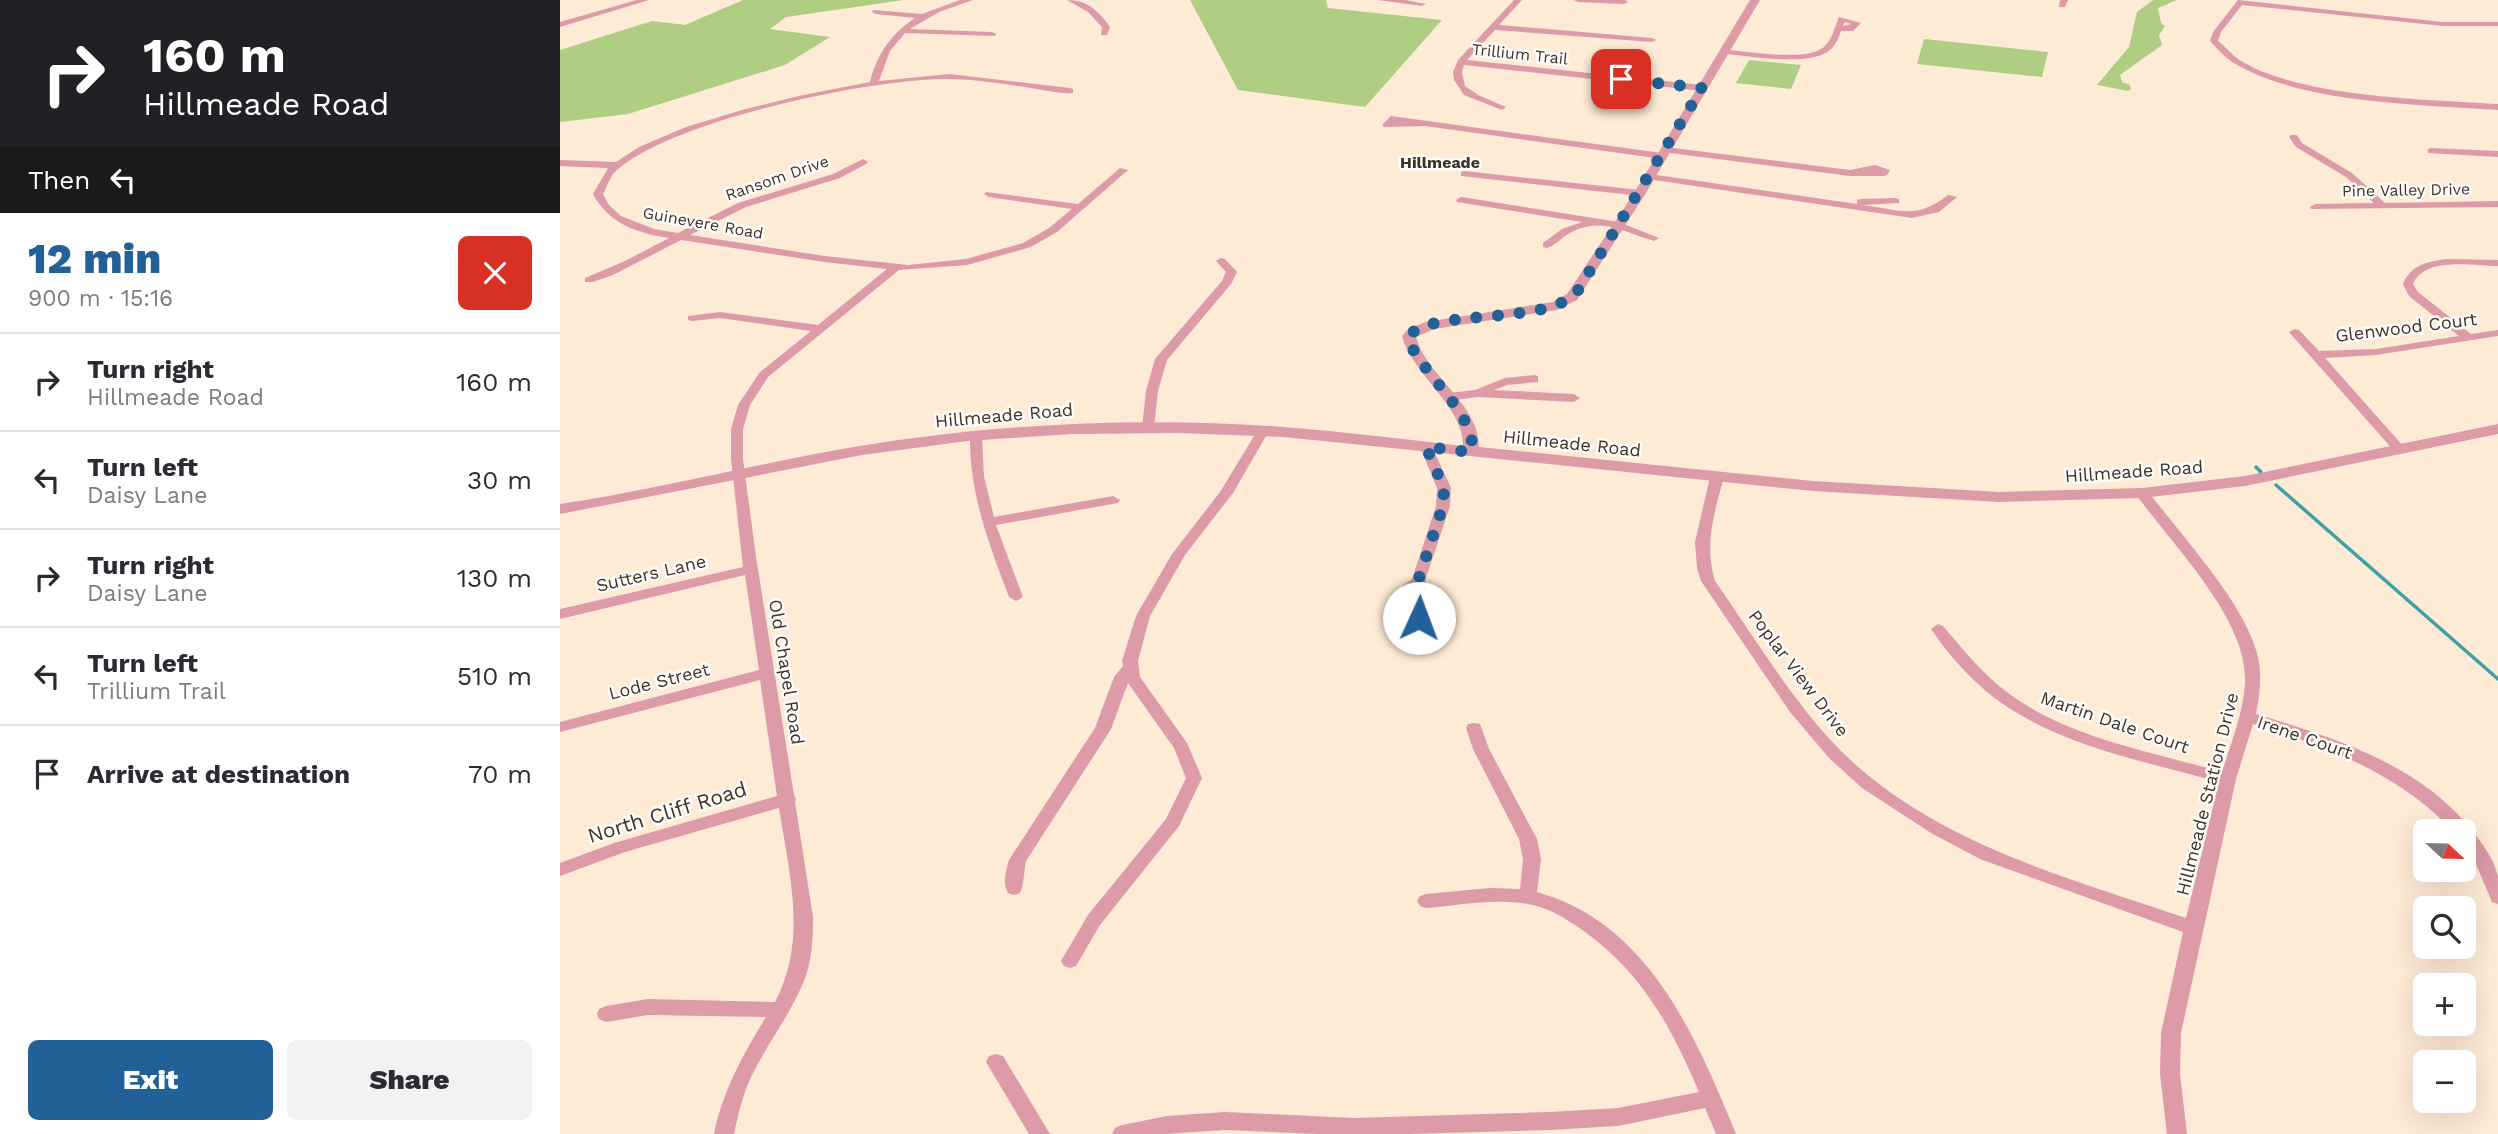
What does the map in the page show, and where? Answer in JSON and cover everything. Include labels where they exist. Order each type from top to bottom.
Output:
[{"type":"street","points":[[560,25],[645,0]]},
{"type":"street","points":[[876,12],[920,16],[969,0]]},
{"type":"street","points":[[1071,0],[1086,6],[1097,16],[1106,27],[1104,33]]},
{"type":"street","points":[[1382,0],[1422,4]]},
{"type":"street","points":[[1502,107],[1462,91],[1456,80],[1461,62],[1518,0]]},
{"type":"street","points":[[1578,0],[1624,2]]},
{"type":"street","points":[[1471,452],[1472,437],[1449,397],[1410,346],[1409,336],[1431,325],[1566,302],[1583,284],[1640,193],[1755,0]]},
{"type":"street","points":[[2498,24],[2443,24],[2241,1],[2217,32],[2214,41],[2224,55],[2254,71],[2329,91],[2498,107]]},
{"type":"street","points":[[874,82],[878,59],[920,16]]},
{"type":"street","points":[[1492,27],[1652,40]]},
{"type":"street","points":[[1724,52],[1791,56],[1817,54],[1828,48],[1838,28]]},
{"type":"street","points":[[904,31],[992,34]]},
{"type":"street","name":"Trillium Trail","points":[[1461,62],[1702,88]]},
{"type":"street","name":"Guinevere Road","points":[[1070,91],[943,77],[874,82],[706,124],[651,144],[616,165],[598,190],[605,207],[629,225],[679,238],[895,268],[957,264],[1009,251],[1043,237],[1123,170]]},
{"type":"street","points":[[1424,123],[1850,173]]},
{"type":"street","points":[[2294,137],[2299,145],[2349,175],[2382,205]]},
{"type":"street","points":[[2431,150],[2498,154]]},
{"type":"street","name":"Ransom Drive","points":[[589,280],[631,264],[743,204],[846,171],[863,162]]},
{"type":"street","points":[[560,163],[616,165]]},
{"type":"street","points":[[1464,174],[1640,193]]},
{"type":"street","points":[[1650,177],[1844,205],[1873,205],[1895,201]]},
{"type":"street","points":[[989,194],[1080,207]]},
{"type":"street","points":[[1873,205],[1912,215],[1927,214],[1952,197]]},
{"type":"street","points":[[1461,200],[1619,225],[1654,238]]},
{"type":"street","name":"Pine Valley Drive","points":[[2315,207],[2498,204]]},
{"type":"street","points":[[1547,245],[1566,232],[1596,221]]},
{"type":"street","points":[[1148,427],[1152,391],[1161,359],[1227,282],[1232,272],[1221,261]]},
{"type":"street","points":[[2467,336],[2413,294],[2408,284],[2409,277],[2416,269],[2430,265],[2498,262]]},
{"type":"street","name":"Old Chapel Road","points":[[724,1134],[739,1077],[795,979],[804,939],[803,896],[752,569],[739,474],[737,429],[751,393],[772,367],[895,268]]},
{"type":"street","points":[[692,318],[720,315],[820,329]]},
{"type":"street","points":[[2295,331],[2400,450]]},
{"type":"street","name":"Glenwood Court","points":[[2318,355],[2384,351],[2498,333]]},
{"type":"street","points":[[1477,393],[1505,382],[1534,379]]},
{"type":"street","points":[[1449,397],[1477,393],[1574,398]]},
{"type":"street","name":"Hillmeade Road","points":[[560,509],[620,500],[858,451],[976,435],[1072,428],[1148,427],[1263,431],[1717,477],[1958,496],[2142,493],[2278,476],[2498,429]]},
{"type":"street","points":[[1070,961],[1094,920],[1173,822],[1194,778],[1181,747],[1132,678],[1135,641],[1143,617],[1179,554],[1226,493],[1263,431]]},
{"type":"street","points":[[976,435],[974,463],[978,491],[1016,597]]},
{"type":"street","points":[[1418,581],[1443,506],[1444,488],[1426,447]]},
{"type":"street","name":"Poplar View Drive","points":[[1717,477],[1701,542],[1702,565],[1708,581],[1796,708],[1835,754],[1868,784],[1937,829],[1986,855],[2193,929]]},
{"type":"street","name":"Hillmeade Station Drive","points":[[2142,493],[2229,611],[2246,640],[2253,672],[2246,717],[2228,779],[2171,1032],[2170,1074],[2177,1134]]},
{"type":"street","points":[[989,522],[1016,515],[1087,507],[1113,500]]},
{"type":"street","name":"Sutters Lane","points":[[560,614],[752,569]]},
{"type":"street","name":"Martin Dale Court","points":[[1938,629],[1998,692],[2032,715],[2072,732],[2228,779]]},
{"type":"street","points":[[1014,888],[1013,877],[1018,860],[1103,729],[1122,677],[1131,667]]},
{"type":"street","name":"Lode Street","points":[[560,727],[767,673]]},
{"type":"street","name":"Irene Court","points":[[2246,717],[2318,738],[2367,759],[2414,786],[2450,819]]},
{"type":"street","points":[[1474,728],[1481,749],[1528,839],[1532,859],[1528,897]]},
{"type":"street","name":"North Cliff Road","points":[[560,870],[620,847],[788,799]]},
{"type":"street","name":"Irene Court","points":[[2476,848],[2498,897]]},
{"type":"street","points":[[1426,901],[1528,897],[1554,904],[1593,926],[1639,965],[1665,1002],[1686,1039],[1726,1134]]},
{"type":"street","points":[[606,1014],[648,1007],[778,1010]]},
{"type":"street","points":[[996,1062],[1040,1134]]},
{"type":"street","points":[[1122,1134],[1167,1125],[1225,1121],[1354,1127],[1520,1127],[1618,1117],[1712,1098]]},
{"type":"green space","points":[[743,0],[904,0],[786,17],[770,29],[830,37],[785,65],[628,114],[560,122],[560,50],[652,21],[685,25]]},
{"type":"green space","points":[[1190,0],[1326,0],[1328,8],[1442,20],[1365,107],[1238,90]]},
{"type":"green space","points":[[2153,0],[2177,0],[2158,8],[2161,23],[2165,26],[2159,35],[2162,45],[2120,75],[2122,82],[2130,85],[2131,89],[2128,91],[2097,85],[2129,47],[2137,12]]},
{"type":"green space","points":[[1924,39],[2048,52],[2042,77],[1917,64]]},
{"type":"green space","points":[[1749,60],[1801,65],[1791,89],[1736,83]]},
{"type":"waterway","points":[[2256,467],[2261,472]]},
{"type":"waterway","points":[[2276,485],[2498,679]]},
{"type":"district","name":"Hillmeade","points":[[1440,162]]},
{"type":"route","points":[[1419,618],[1423,613],[1423,593],[1418,581],[1426,550],[1443,506],[1444,488],[1426,447],[1471,452],[1473,445],[1467,426],[1430,370],[1414,353],[1409,336],[1420,328],[1431,325],[1558,306],[1577,292],[1702,88],[1621,79]]}]
